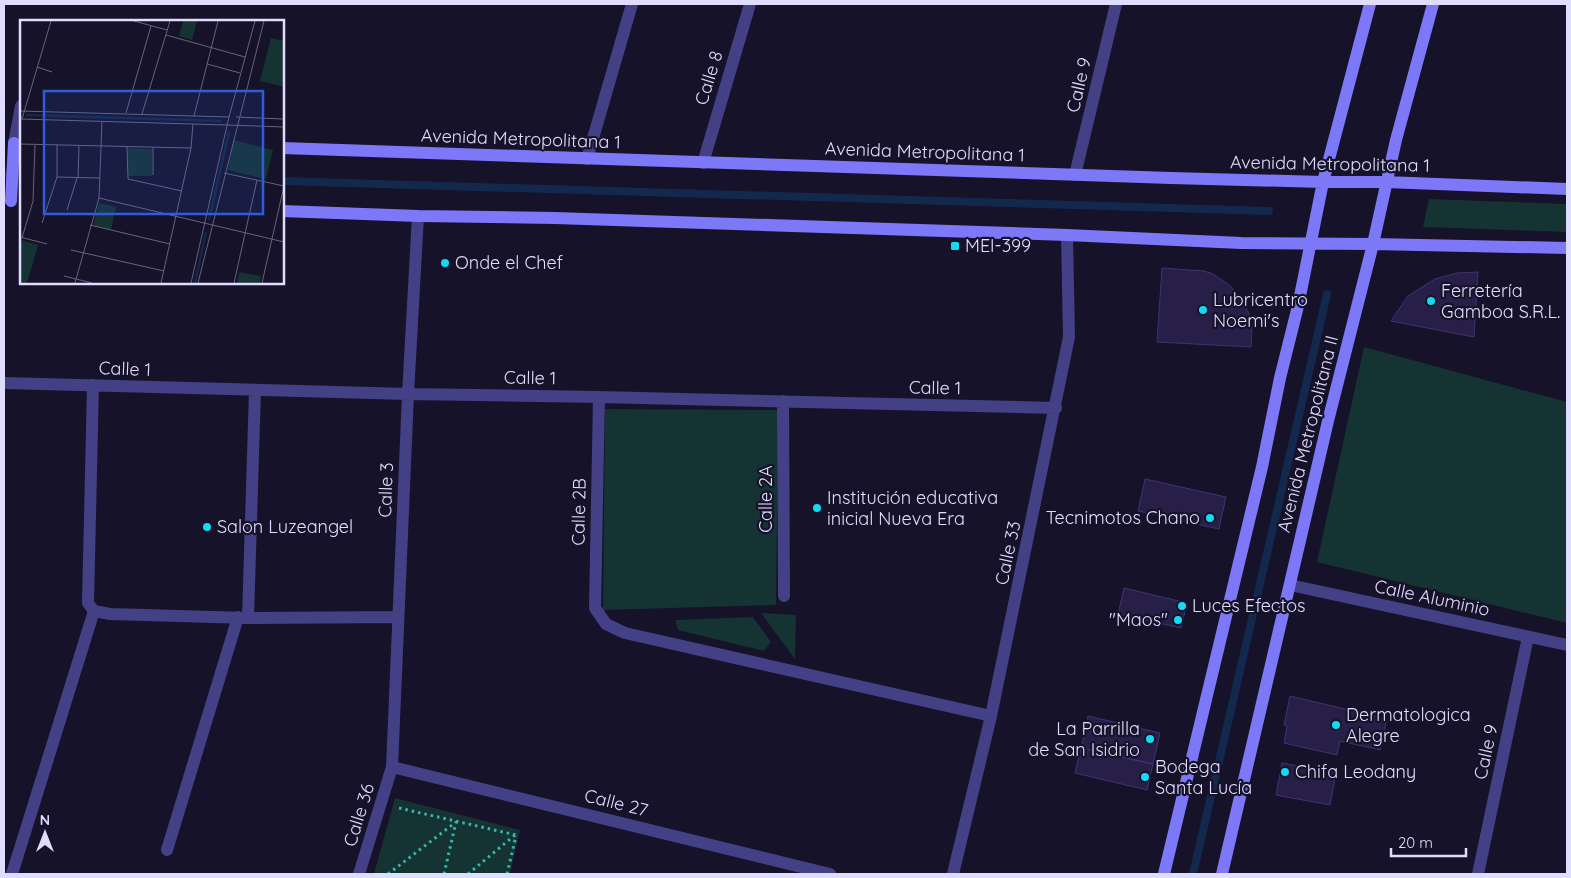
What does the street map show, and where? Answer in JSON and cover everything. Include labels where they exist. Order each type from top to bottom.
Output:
[{"type":"main road","name":"Avenida Metropolitana II","points":[[1164,874],[1262,467],[1323,182],[1370,4]]},
{"type":"main road","name":"Avenida Metropolitana II","points":[[1222,874],[1328,421],[1373,244],[1386,182],[1433,4]]},
{"type":"main road","points":[[12,198],[13,146]]},
{"type":"main road","name":"Avenida Metropolitana 1","points":[[284,148],[1075,175],[1386,182],[1567,189]]},
{"type":"main road","points":[[284,210],[418,216],[555,218],[1066,235],[1241,243],[1567,248]]},
{"type":"street","points":[[587,159],[632,4]]},
{"type":"street","name":"Calle 8","points":[[703,163],[750,4]]},
{"type":"street","name":"Calle 9","points":[[1075,175],[1116,4]]},
{"type":"street","points":[[13,146],[20,111]]},
{"type":"street","name":"Calle 3","points":[[392,766],[408,394],[418,216]]},
{"type":"street","name":"Calle 33","points":[[953,874],[991,716],[1070,337],[1066,235]]},
{"type":"street","name":"Calle 1","points":[[4,383],[1056,408]]},
{"type":"street","points":[[93,386],[88,603],[94,611],[110,614],[243,617],[398,617]]},
{"type":"street","points":[[167,850],[243,617],[255,390]]},
{"type":"street","name":"Calle 2B","points":[[599,397],[595,608],[606,624],[625,633],[991,716]]},
{"type":"street","name":"Calle 2A","points":[[783,401],[784,596]]},
{"type":"street","name":"Calle Aluminio","points":[[1290,585],[1567,645]]},
{"type":"street","points":[[12,874],[94,611]]},
{"type":"street","name":"Calle 9","points":[[1478,874],[1528,637]]},
{"type":"street","name":"Calle 36","points":[[359,874],[392,766]]},
{"type":"street","name":"Calle 27","points":[[392,766],[830,874]]},
{"type":"path","points":[[398,808],[516,835]]},
{"type":"path","points":[[388,874],[456,822]]},
{"type":"path","points":[[444,874],[456,822]]},
{"type":"path","points":[[468,874],[516,835]]},
{"type":"path","points":[[507,874],[516,835]]},
{"type":"green space","points":[[1429,199],[1567,204],[1567,232],[1423,227]]},
{"type":"green space","points":[[1364,347],[1567,402],[1567,623],[1317,562]]},
{"type":"green space","points":[[605,409],[778,410],[776,605],[603,610]]},
{"type":"green space","points":[[761,613],[796,615],[795,659]]},
{"type":"green space","points":[[753,617],[771,642],[764,651],[678,630],[675,620]]},
{"type":"green space","points":[[395,798],[520,830],[510,874],[374,874]]},
{"type":"building","name":"Lubricentro Noemi's","points":[[1162,268],[1204,271],[1213,274],[1229,285],[1241,298],[1249,314],[1252,326],[1251,347],[1157,342]]},
{"type":"building","points":[[1478,272],[1474,337],[1391,321],[1408,296],[1435,279],[1457,273]]},
{"type":"building","points":[[1145,479],[1226,497],[1219,529],[1138,511]]},
{"type":"building","points":[[1124,588],[1187,603],[1181,628],[1118,614]]},
{"type":"building","name":"Dermatologica Alegre","points":[[1290,696],[1387,719],[1380,750],[1340,741],[1337,755],[1284,743],[1287,726],[1284,725]]},
{"type":"building","points":[[1088,716],[1160,733],[1153,764],[1081,748]]},
{"type":"building","points":[[1081,748],[1153,764],[1147,790],[1075,773]]},
{"type":"building","points":[[1282,763],[1336,773],[1330,805],[1276,795]]},
{"type":"waterway","points":[[4,173],[20,173]]},
{"type":"waterway","points":[[284,181],[1269,211]]},
{"type":"waterway","points":[[1193,874],[1327,294]]},
{"type":"place","name":"MEI-399","points":[[955,246]]},
{"type":"place","name":"Onde el Chef","points":[[445,263]]},
{"type":"place","name":"Ferretería Gamboa S.R.L.","points":[[1431,301]]},
{"type":"place","name":"Lubricentro Noemi's","points":[[1203,310]]},
{"type":"place","name":"Institución educativa inicial Nueva Era","points":[[817,508]]},
{"type":"place","name":"Tecnimotos Chano","points":[[1210,518]]},
{"type":"place","name":"Salon Luzeangel","points":[[207,527]]},
{"type":"place","name":"Luces Efectos","points":[[1182,606]]},
{"type":"place","name":"\"Maos\"","points":[[1178,620]]},
{"type":"place","name":"Dermatologica Alegre","points":[[1336,725]]},
{"type":"place","name":"La Parrilla de San Isidrio","points":[[1150,739]]},
{"type":"place","name":"Chifa Leodany","points":[[1285,772]]},
{"type":"place","name":"Bodega Santa Lucía","points":[[1145,777]]}]
